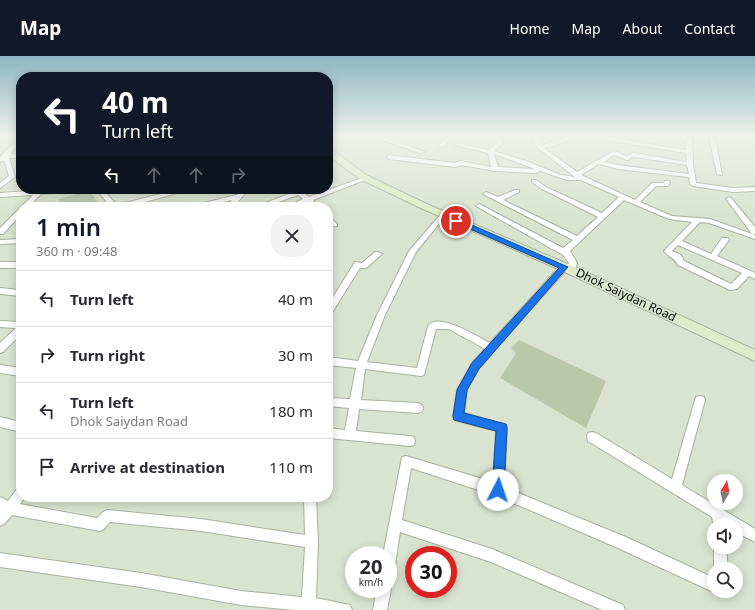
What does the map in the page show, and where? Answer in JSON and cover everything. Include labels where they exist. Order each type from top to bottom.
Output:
[{"type":"main road","name":"Dhok Saiydan Road","points":[[344,163],[367,178],[443,215],[568,269],[755,356]]},
{"type":"street","points":[[0,186],[12,177],[8,163]]},
{"type":"street","points":[[433,163],[456,166],[461,163],[495,169],[536,171],[540,169]]},
{"type":"street","points":[[493,163],[495,169]]},
{"type":"street","points":[[523,163],[557,176],[580,176],[597,163]]},
{"type":"street","points":[[562,163],[580,176],[671,218],[710,221],[755,237]]},
{"type":"street","points":[[601,163],[618,167],[692,176]]},
{"type":"street","points":[[683,163],[690,164],[693,184],[734,190],[755,189]]},
{"type":"street","points":[[718,163],[720,174]]},
{"type":"street","points":[[333,191],[367,178]]},
{"type":"street","points":[[534,181],[544,188],[602,216]]},
{"type":"street","points":[[636,203],[654,184],[666,185],[667,182]]},
{"type":"street","points":[[498,200],[517,191]]},
{"type":"street","points":[[0,195],[20,194]]},
{"type":"street","points":[[29,202],[38,194]]},
{"type":"street","points":[[103,194],[111,202]]},
{"type":"street","points":[[138,202],[169,194]]},
{"type":"street","points":[[272,202],[294,194]]},
{"type":"street","points":[[302,194],[309,200]]},
{"type":"street","points":[[303,202],[325,194]]},
{"type":"street","points":[[486,194],[577,239]]},
{"type":"street","points":[[214,202],[240,196]]},
{"type":"street","points":[[234,202],[240,196]]},
{"type":"street","points":[[566,253],[566,250],[577,239],[623,197]]},
{"type":"street","points":[[729,199],[755,232]]},
{"type":"street","points":[[479,206],[566,253],[573,263],[475,366],[462,390],[458,416],[502,428],[498,490]]},
{"type":"street","points":[[0,232],[16,215]]},
{"type":"street","points":[[350,435],[361,364],[381,315],[413,251],[443,215]]},
{"type":"street","points":[[698,220],[668,251],[669,253],[678,257],[681,263],[730,287],[734,286],[747,272]]},
{"type":"street","points":[[712,256],[725,240]]},
{"type":"street","points":[[0,242],[16,241]]},
{"type":"street","points":[[678,242],[755,276]]},
{"type":"street","points":[[333,304],[358,264],[363,266],[378,254]]},
{"type":"street","points":[[0,266],[16,265]]},
{"type":"street","points":[[0,291],[16,293]]},
{"type":"street","points":[[0,324],[16,325]]},
{"type":"street","points":[[333,361],[420,372],[432,326],[450,326],[491,348]]},
{"type":"street","points":[[0,349],[16,333]]},
{"type":"street","points":[[0,369],[16,371]]},
{"type":"street","points":[[676,487],[700,400]]},
{"type":"street","points":[[333,402],[418,408]]},
{"type":"street","points":[[0,422],[16,426]]},
{"type":"street","points":[[333,433],[410,441]]},
{"type":"street","points":[[592,437],[676,487],[717,518]]},
{"type":"street","points":[[391,546],[406,461],[498,490],[623,542],[707,582]]},
{"type":"street","points":[[0,520],[4,506],[16,497]]},
{"type":"street","points":[[309,604],[312,542],[310,502]]},
{"type":"street","points":[[4,506],[100,525],[106,516],[201,525],[312,542]]},
{"type":"street","points":[[395,524],[492,556],[618,610]]},
{"type":"street","points":[[743,530],[755,536]]},
{"type":"street","points":[[0,560],[140,580],[241,598],[309,604],[345,610]]},
{"type":"street","points":[[380,610],[382,598]]},
{"type":"green space","points":[[76,194],[92,194],[97,202],[59,202],[59,199]]},
{"type":"green space","points":[[519,340],[606,381],[586,428],[500,378],[516,353],[511,348]]},
{"type":"route","points":[[456,221],[564,267],[475,366],[462,390],[458,416],[502,428],[498,490]]}]
